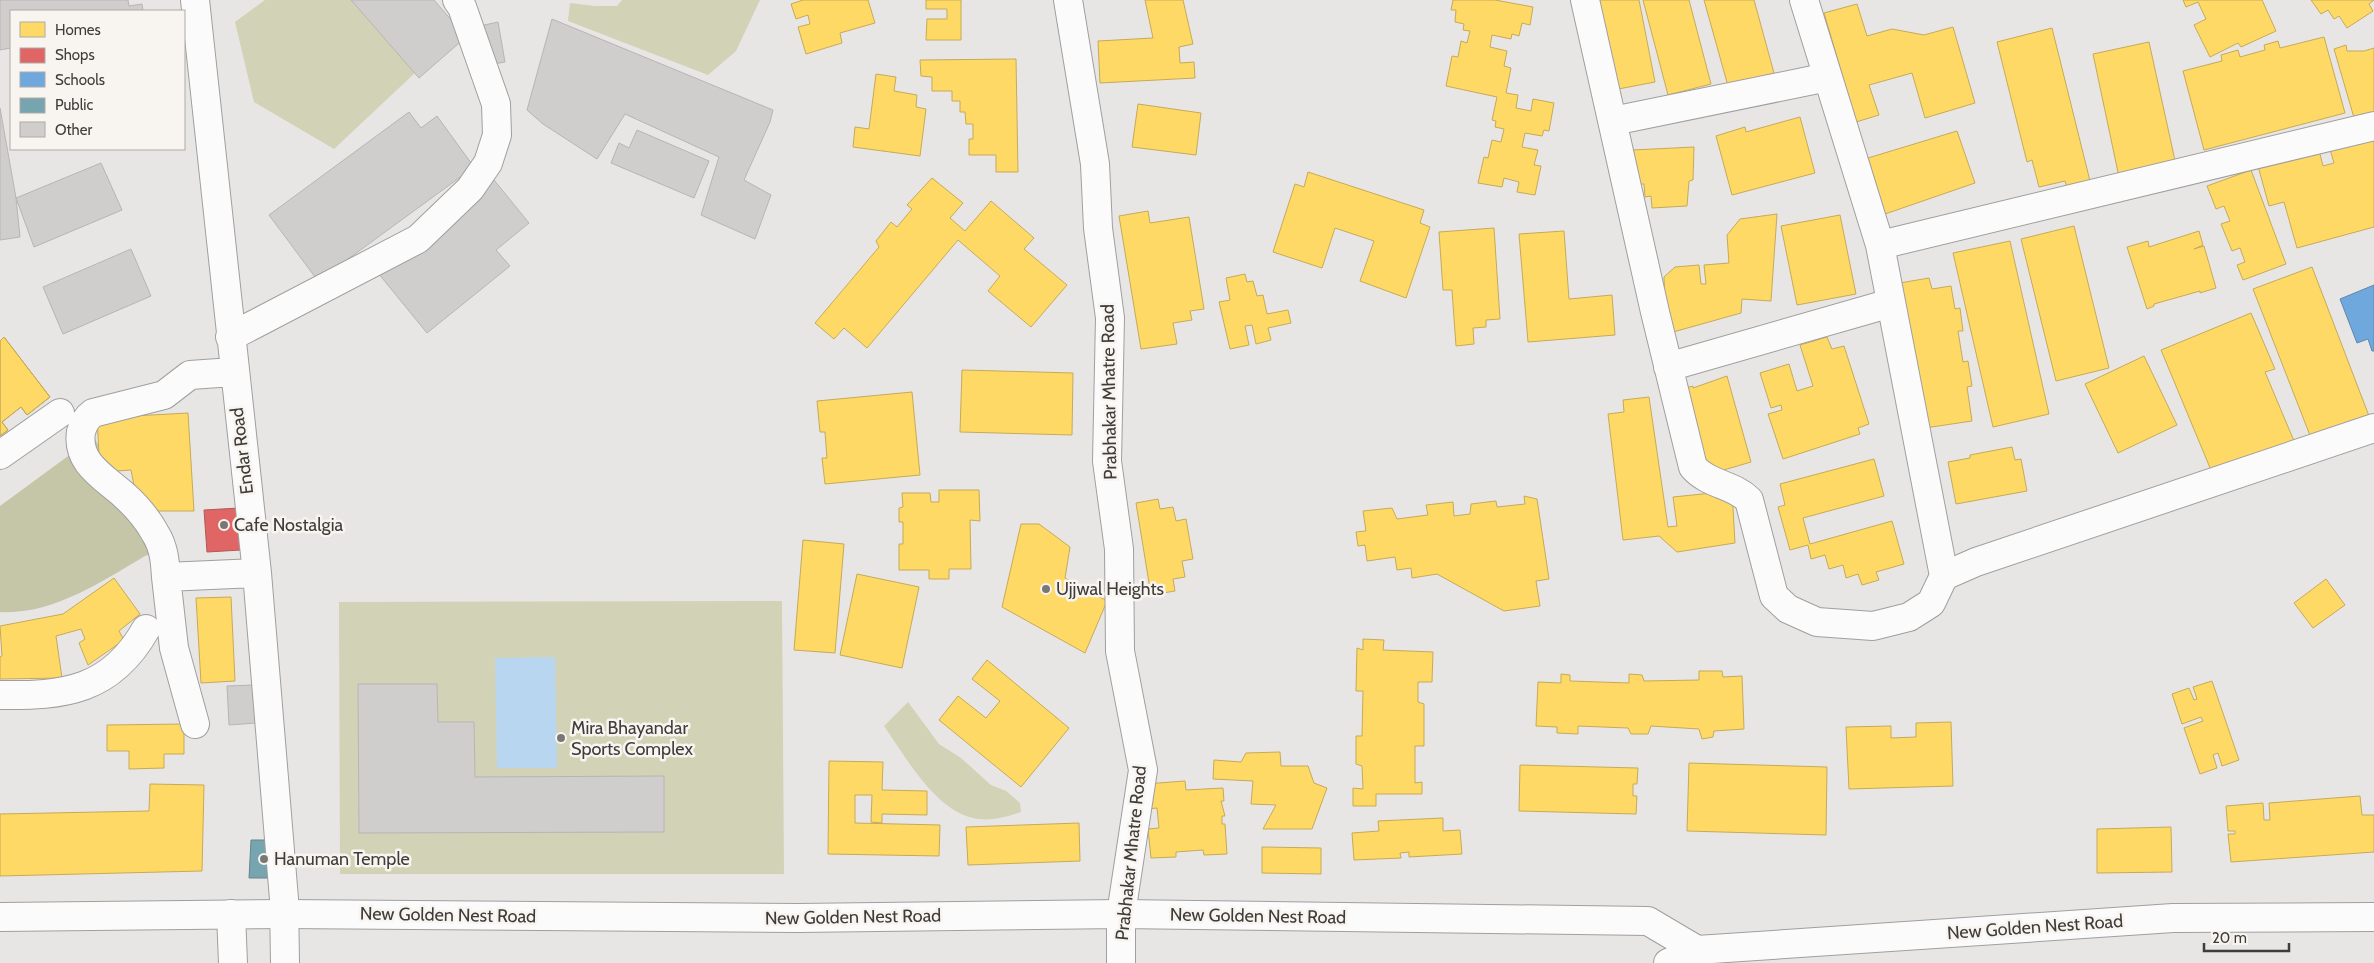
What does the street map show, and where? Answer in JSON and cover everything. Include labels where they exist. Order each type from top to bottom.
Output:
[{"type":"street","name":"Endar Road","points":[[194,0],[233,372],[257,573],[284,914],[285,963]]},
{"type":"street","points":[[230,337],[418,239],[470,188],[488,163],[496,135],[496,104],[462,7],[457,0]]},
{"type":"street","name":"Prabhakar Mhatre Road","points":[[1068,0],[1096,164],[1098,228],[1110,318],[1107,461],[1119,549],[1120,650],[1143,770],[1121,914],[1121,963]]},
{"type":"street","points":[[1586,0],[1668,366],[1693,468],[1702,477],[1741,492],[1750,500],[1774,596],[1788,609],[1817,622],[1873,626],[1909,617],[1931,602],[1944,576],[1880,245],[1804,0]]},
{"type":"street","points":[[1613,121],[1828,77]]},
{"type":"street","points":[[1880,245],[2374,126]]},
{"type":"street","points":[[1668,366],[1891,303]]},
{"type":"street","points":[[194,724],[174,648],[164,551],[155,532],[133,504],[94,471],[83,455],[82,426],[92,413],[164,395],[190,375],[233,372]]},
{"type":"street","points":[[0,455],[60,413]]},
{"type":"street","points":[[1944,576],[1976,562],[2374,428]]},
{"type":"street","points":[[166,577],[257,573]]},
{"type":"street","points":[[0,695],[43,695],[72,691],[93,683],[116,667],[138,644],[146,629]]},
{"type":"street","points":[[231,914],[234,963]]},
{"type":"street","name":"New Golden Nest Road","points":[[0,917],[284,914],[798,918],[1121,914],[1648,921],[1697,950],[1755,954],[2173,918],[2374,916]]},
{"type":"street","name":"New Golden Nest Road","points":[[1668,963],[1697,950]]},
{"type":"green space","points":[[265,0],[355,0],[416,72],[334,149],[254,102],[235,22]]},
{"type":"green space","points":[[622,0],[760,0],[736,51],[708,75],[568,21],[570,3],[617,6]]},
{"type":"green space","points":[[94,437],[156,552],[145,556],[76,595],[38,608],[19,612],[0,612],[0,506]]},
{"type":"green space","name":"Mira Bhayandar Sports Complex","points":[[782,601],[784,874],[340,874],[339,602]]},
{"type":"green space","points":[[908,702],[939,744],[961,758],[991,785],[1006,791],[1020,803],[1021,812],[991,819],[973,818],[959,813],[934,793],[911,766],[884,726]]},
{"type":"water","points":[[555,657],[557,768],[497,768],[495,658]]},
{"type":"building: Homes","points":[[803,0],[868,0],[875,23],[840,33],[842,43],[806,54],[798,27],[810,24],[808,15],[796,19],[791,4]]},
{"type":"building: Homes","points":[[926,0],[961,0],[961,40],[926,40],[927,19],[947,19],[947,9],[926,9]]},
{"type":"building: Homes","points":[[1145,0],[1183,0],[1193,44],[1179,47],[1180,63],[1194,62],[1195,78],[1100,83],[1098,41],[1153,38]]},
{"type":"building: Homes","points":[[1453,0],[1495,0],[1533,7],[1530,25],[1522,23],[1519,36],[1512,34],[1511,39],[1492,35],[1490,47],[1507,51],[1504,66],[1511,68],[1506,93],[1518,95],[1516,108],[1531,111],[1533,99],[1554,103],[1549,131],[1544,130],[1542,136],[1525,133],[1522,147],[1538,150],[1534,165],[1541,166],[1535,195],[1517,192],[1519,182],[1504,178],[1502,187],[1478,183],[1484,157],[1488,158],[1492,140],[1501,142],[1504,129],[1495,127],[1496,121],[1492,120],[1497,97],[1446,86],[1452,56],[1458,57],[1461,41],[1467,43],[1470,31],[1463,30],[1464,24],[1455,22],[1456,10],[1451,10]]},
{"type":"building: Homes","points":[[1589,0],[1639,0],[1655,82],[1608,91]]},
{"type":"building: Homes","points":[[1643,0],[1689,0],[1711,84],[1668,95]]},
{"type":"building: Homes","points":[[1704,0],[1754,0],[1774,73],[1728,86]]},
{"type":"building: Homes","points":[[2183,0],[2262,0],[2276,31],[2241,47],[2238,43],[2210,57],[2194,25],[2206,19],[2198,2],[2186,7]]},
{"type":"building: Homes","points":[[2311,0],[2374,0],[2369,4],[2373,11],[2347,28],[2339,16],[2334,19],[2328,10],[2321,14]]},
{"type":"building: Homes","points":[[1857,4],[1867,36],[1892,29],[1924,35],[1953,27],[1975,103],[1925,118],[1912,73],[1869,85],[1879,115],[1856,122],[1824,13]]},
{"type":"building: Homes","points":[[2052,28],[2091,185],[2068,191],[2065,181],[2039,187],[2032,160],[2027,162],[1997,42]]},
{"type":"building: Homes","points":[[2324,37],[2345,113],[2204,150],[2183,71],[2222,61],[2221,55],[2238,50],[2240,57],[2265,50],[2264,45],[2278,41],[2280,48]]},
{"type":"building: Homes","points":[[2149,42],[2176,165],[2119,177],[2093,54]]},
{"type":"building: Homes","points":[[2346,45],[2347,51],[2364,51],[2374,48],[2374,124],[2357,128],[2334,49]]},
{"type":"building: Homes","points":[[1016,59],[1018,172],[996,172],[996,155],[969,155],[969,139],[973,139],[973,124],[966,124],[965,112],[960,112],[960,101],[952,101],[952,91],[932,91],[932,77],[921,76],[920,60]]},
{"type":"building: Homes","points":[[876,74],[896,77],[894,91],[917,95],[916,107],[926,109],[920,156],[853,147],[855,127],[869,129]]},
{"type":"building: Homes","points":[[1138,104],[1201,113],[1196,155],[1132,147]]},
{"type":"building: Homes","points":[[1800,117],[1815,173],[1732,195],[1716,136],[1745,127],[1746,132]]},
{"type":"building: Homes","points":[[1957,131],[1975,183],[1885,214],[1868,158]]},
{"type":"building: Homes","points":[[2374,135],[2374,227],[2297,248],[2284,202],[2269,206],[2258,166],[2319,150],[2323,166],[2334,163],[2329,146]]},
{"type":"building: Homes","points":[[1694,147],[1693,180],[1689,181],[1687,206],[1652,208],[1651,196],[1645,197],[1644,184],[1638,184],[1633,150]]},
{"type":"building: Homes","points":[[2251,170],[2286,264],[2243,280],[2237,265],[2245,262],[2240,248],[2232,251],[2221,224],[2230,221],[2224,206],[2216,209],[2207,186]]},
{"type":"building: Homes","points":[[1308,172],[1424,210],[1420,223],[1430,227],[1406,298],[1360,281],[1374,241],[1335,228],[1322,268],[1273,252],[1295,184],[1304,187]]},
{"type":"building: Homes","points":[[932,178],[963,203],[950,218],[965,231],[991,201],[1034,238],[1024,249],[1067,285],[1031,327],[988,291],[1000,276],[958,240],[867,348],[844,328],[834,339],[815,323],[879,247],[876,241],[891,222],[897,227],[912,209],[907,205]]},
{"type":"building: Homes","points":[[1148,211],[1150,223],[1189,217],[1204,309],[1190,311],[1192,320],[1173,323],[1177,344],[1141,349],[1119,216]]},
{"type":"building: Homes","points":[[1777,214],[1771,301],[1742,299],[1741,313],[1666,334],[1664,277],[1675,267],[1699,265],[1701,284],[1706,284],[1704,265],[1729,263],[1727,235],[1740,219]]},
{"type":"building: Homes","points":[[1840,215],[1856,294],[1797,305],[1781,226]]},
{"type":"building: Homes","points":[[2074,226],[2109,368],[2056,381],[2021,239]]},
{"type":"building: Homes","points":[[1494,228],[1500,319],[1486,320],[1486,327],[1473,328],[1474,344],[1456,346],[1452,290],[1443,290],[1439,232]]},
{"type":"building: Homes","points":[[1564,231],[1569,299],[1612,295],[1615,335],[1528,342],[1519,234]]},
{"type":"building: Homes","points":[[2199,231],[2203,245],[2194,249],[2204,246],[2216,288],[2154,304],[2154,306],[2147,309],[2127,247],[2148,241],[2149,247]]},
{"type":"building: Homes","points":[[2010,241],[2049,414],[1993,427],[1953,253]]},
{"type":"building: Homes","points":[[2312,267],[2369,416],[2311,438],[2253,289]]},
{"type":"building: Homes","points":[[1245,274],[1247,282],[1253,281],[1257,296],[1263,295],[1267,314],[1288,310],[1291,323],[1268,328],[1271,340],[1256,344],[1252,325],[1245,326],[1249,345],[1230,349],[1219,302],[1230,300],[1226,278]]},
{"type":"building: Homes","points":[[1929,278],[1932,289],[1951,286],[1955,309],[1960,308],[1963,331],[1958,331],[1963,362],[1968,361],[1972,386],[1967,387],[1972,421],[1918,429],[1894,284]]},
{"type":"building: Homes","points":[[2251,313],[2275,369],[2265,372],[2294,441],[2213,475],[2161,350]]},
{"type":"building: Homes","points":[[4,337],[50,397],[27,415],[21,407],[2,422],[8,430],[0,436],[0,341]]},
{"type":"building: Homes","points":[[4,337],[50,397],[27,415],[21,407],[2,422],[8,430],[0,436],[0,341]]},
{"type":"building: Homes","points":[[1827,337],[1832,349],[1844,346],[1869,424],[1858,428],[1860,434],[1783,459],[1768,414],[1782,410],[1781,405],[1771,408],[1760,373],[1789,364],[1797,391],[1813,386],[1800,345]]},
{"type":"building: Homes","points":[[2144,356],[2177,425],[2118,453],[2085,384]]},
{"type":"building: Homes","points":[[962,370],[1073,373],[1072,435],[960,432]]},
{"type":"building: Homes","points":[[1727,376],[1751,462],[1703,476],[1678,390],[1693,386],[1693,388]]},
{"type":"building: Homes","points":[[912,392],[920,475],[825,484],[822,458],[827,458],[825,432],[820,432],[817,401]]},
{"type":"building: Homes","points":[[1649,397],[1668,527],[1677,526],[1673,497],[1732,491],[1735,543],[1677,552],[1659,536],[1623,540],[1608,414],[1624,412],[1623,400]]},
{"type":"building: Homes","points":[[188,413],[194,511],[139,511],[131,470],[100,472],[97,418]]},
{"type":"building: Homes","points":[[2012,447],[2015,460],[2021,459],[2027,491],[1956,504],[1948,462],[1970,458],[1970,455]]},
{"type":"building: Homes","points":[[1874,459],[1884,496],[1803,518],[1810,544],[1892,521],[1904,564],[1876,572],[1879,580],[1862,585],[1858,574],[1846,578],[1843,565],[1829,569],[1825,555],[1811,559],[1808,545],[1790,550],[1778,507],[1785,505],[1780,484]]},
{"type":"building: Homes","points":[[939,490],[979,490],[980,521],[970,520],[971,569],[949,569],[949,579],[929,579],[929,570],[899,570],[899,544],[903,544],[903,522],[899,522],[899,508],[903,507],[902,493],[930,493],[931,502],[939,502]]},
{"type":"building: Homes","points":[[1524,496],[1537,499],[1549,579],[1536,581],[1540,606],[1504,611],[1437,574],[1412,578],[1411,568],[1397,570],[1395,557],[1367,561],[1365,545],[1358,546],[1356,532],[1366,531],[1363,511],[1392,508],[1397,519],[1428,515],[1426,505],[1453,502],[1454,516],[1470,514],[1471,504],[1496,501],[1497,507],[1525,504]]},
{"type":"building: Homes","points":[[1158,499],[1160,509],[1173,507],[1176,521],[1186,519],[1193,559],[1182,561],[1185,577],[1173,579],[1175,591],[1151,595],[1136,503]]},
{"type":"building: Homes","name":"Ujjwal Heights","points":[[1021,524],[1039,524],[1070,547],[1065,578],[1107,601],[1085,653],[1002,607]]},
{"type":"building: Homes","points":[[803,540],[844,544],[835,653],[794,650]]},
{"type":"building: Homes","points":[[857,574],[919,587],[902,668],[840,655]]},
{"type":"building: Homes","points":[[114,578],[140,614],[119,631],[124,640],[88,665],[79,643],[85,639],[81,629],[56,636],[62,678],[0,679],[0,657],[2,656],[0,626],[63,614]]},
{"type":"building: Homes","points":[[2326,579],[2345,605],[2313,628],[2294,603]]},
{"type":"building: Homes","points":[[231,597],[235,681],[201,683],[196,598]]},
{"type":"building: Homes","points":[[1363,639],[1384,640],[1383,650],[1433,652],[1432,682],[1418,682],[1418,702],[1424,704],[1424,746],[1415,746],[1415,783],[1422,782],[1422,794],[1376,794],[1376,806],[1353,806],[1353,788],[1363,789],[1362,766],[1356,764],[1356,736],[1362,736],[1363,691],[1356,691],[1357,648],[1363,650]]},
{"type":"building: Homes","points":[[987,660],[1069,728],[1021,787],[939,720],[958,696],[986,718],[1000,701],[972,679]]},
{"type":"building: Homes","points":[[1699,671],[1722,671],[1723,677],[1742,676],[1744,729],[1714,731],[1713,737],[1702,739],[1699,729],[1651,726],[1648,734],[1631,734],[1628,728],[1578,726],[1578,734],[1557,733],[1557,727],[1536,726],[1538,682],[1561,683],[1561,674],[1570,675],[1570,681],[1629,683],[1629,674],[1642,675],[1644,681],[1699,680]]},
{"type":"building: Homes","points":[[2212,681],[2239,760],[2222,766],[2218,753],[2213,755],[2217,768],[2200,774],[2184,728],[2203,721],[2201,717],[2182,724],[2172,694],[2189,688],[2194,700],[2197,699],[2193,687]]},
{"type":"building: Homes","points":[[1951,722],[1953,786],[1849,789],[1846,727],[1891,726],[1891,738],[1916,737],[1916,723]]},
{"type":"building: Homes","points":[[184,724],[184,754],[164,754],[164,768],[129,769],[129,751],[107,751],[107,725]]},
{"type":"building: Homes","points":[[1280,752],[1281,766],[1308,766],[1314,783],[1327,788],[1312,829],[1263,829],[1276,805],[1251,804],[1253,781],[1213,779],[1214,760],[1241,762],[1246,753]]},
{"type":"building: Homes","points":[[829,761],[883,762],[882,790],[927,791],[927,815],[882,814],[882,823],[871,822],[872,795],[855,795],[855,823],[940,825],[939,856],[828,854]]},
{"type":"building: Homes","points":[[1689,763],[1827,767],[1826,835],[1687,831]]},
{"type":"building: Homes","points":[[1520,765],[1638,768],[1637,784],[1633,784],[1633,796],[1637,796],[1636,814],[1519,811]]},
{"type":"building: Homes","points":[[1185,781],[1186,790],[1223,788],[1224,801],[1221,801],[1225,816],[1222,816],[1222,824],[1225,824],[1227,854],[1204,855],[1203,850],[1176,852],[1176,857],[1151,858],[1148,829],[1159,828],[1157,808],[1147,809],[1145,784]]},
{"type":"building: Homes","points":[[150,784],[204,785],[202,871],[0,876],[0,814],[149,811]]},
{"type":"building: Homes","points":[[2360,796],[2362,815],[2374,815],[2374,852],[2231,862],[2228,834],[2235,834],[2235,831],[2228,831],[2226,806],[2263,803],[2264,820],[2270,820],[2269,803]]},
{"type":"building: Homes","points":[[1443,818],[1443,831],[1460,830],[1462,854],[1409,857],[1409,852],[1400,853],[1401,858],[1354,860],[1352,833],[1379,831],[1378,821]]},
{"type":"building: Homes","points":[[1079,823],[1080,861],[968,865],[966,827]]},
{"type":"building: Homes","points":[[2171,827],[2172,872],[2097,873],[2097,829]]},
{"type":"building: Homes","points":[[1262,847],[1321,848],[1321,874],[1262,873]]},
{"type":"building: Shops","points":[[239,508],[241,550],[207,552],[204,510]]},
{"type":"building: Schools","points":[[2374,285],[2374,351],[2372,351],[2368,339],[2357,343],[2340,299]]},
{"type":"building: Public","name":"Hanuman Temple","points":[[251,840],[277,840],[277,878],[249,878]]},
{"type":"building: Other","points":[[0,0],[128,0],[129,6],[142,4],[143,10],[10,10],[10,48],[0,50]]},
{"type":"building: Other","points":[[351,0],[434,0],[466,37],[419,78]]},
{"type":"building: Other","points":[[552,19],[773,110],[770,122],[744,180],[771,195],[755,239],[701,215],[719,157],[625,114],[597,159],[543,124],[527,110]]},
{"type":"building: Other","points":[[498,22],[505,62],[488,65],[480,26]]},
{"type":"building: Other","points":[[0,108],[16,198],[20,237],[0,240]]},
{"type":"building: Other","points":[[409,112],[421,128],[437,116],[474,167],[318,281],[269,215]]},
{"type":"building: Other","points":[[637,130],[709,161],[694,198],[611,163],[619,143],[629,148]]},
{"type":"building: Other","points":[[101,163],[122,210],[34,247],[16,198]]},
{"type":"building: Other","points":[[494,180],[529,223],[496,250],[510,266],[427,333],[378,273]]},
{"type":"building: Other","points":[[131,249],[151,296],[63,334],[43,287]]},
{"type":"building: Other","points":[[358,684],[437,684],[438,722],[474,722],[475,777],[664,776],[664,832],[359,833]]},
{"type":"building: Other","points":[[254,685],[256,723],[229,725],[227,686]]},
{"type":"place","name":"Cafe Nostalgia","points":[[224,525]]},
{"type":"place","name":"Ujjwal Heights","points":[[1046,589]]},
{"type":"place","name":"Mira Bhayandar Sports Complex","points":[[561,738]]},
{"type":"place","name":"Hanuman Temple","points":[[264,859]]}]
